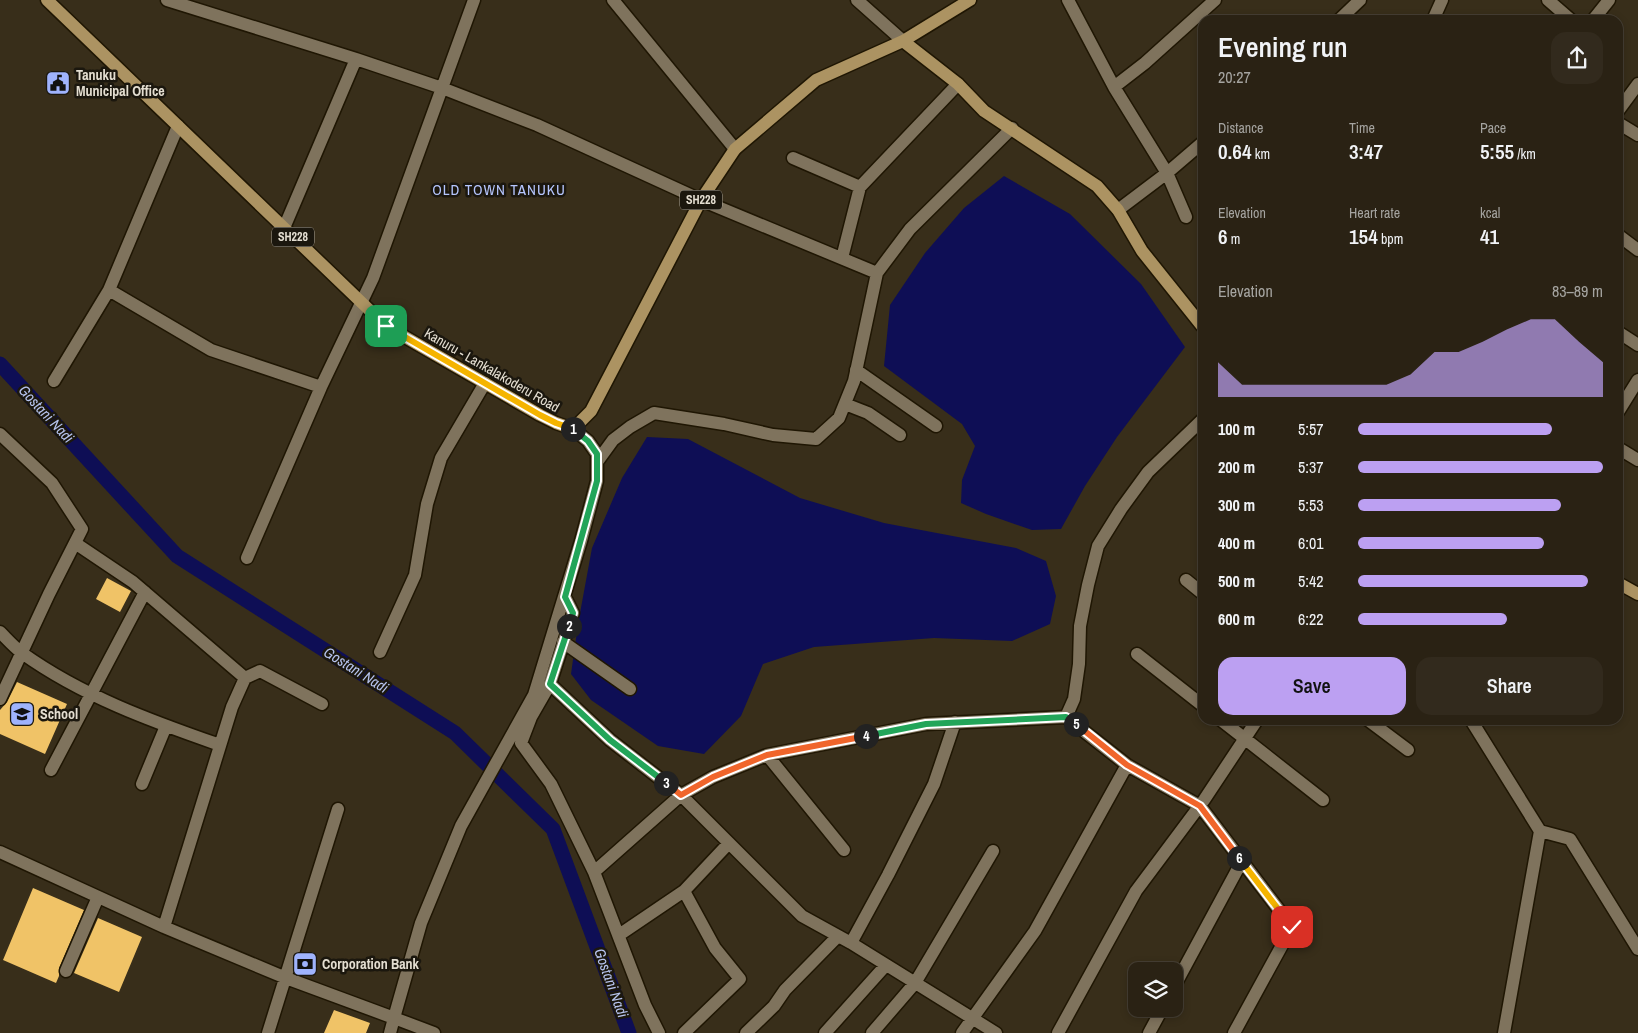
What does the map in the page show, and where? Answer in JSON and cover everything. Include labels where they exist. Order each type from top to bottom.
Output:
[{"type":"main road","name":"Kanuru - Lankalakoderu Road","points":[[47,0],[386,326],[556,423],[573,429]]},
{"type":"main road","name":"SH228","points":[[573,429],[591,411],[701,200],[735,149],[816,80],[903,41],[970,0]]},
{"type":"main road","points":[[903,41],[958,84],[984,111],[1097,186],[1118,210],[1142,251],[1198,321]]},
{"type":"main road","points":[[1623,586],[1638,594]]},
{"type":"street","points":[[167,0],[442,88],[537,125],[701,200],[877,272]]},
{"type":"street","points":[[247,558],[321,388],[373,278],[474,0]]},
{"type":"street","points":[[613,0],[735,149]]},
{"type":"street","points":[[857,0],[903,41]]},
{"type":"street","points":[[1198,15],[1215,0]]},
{"type":"street","points":[[1344,15],[1360,0]]},
{"type":"street","points":[[1435,15],[1442,0]]},
{"type":"street","points":[[1548,0],[1564,15]]},
{"type":"street","points":[[1596,15],[1610,0]]},
{"type":"street","points":[[1074,3],[1114,87],[1167,173],[1186,217]]},
{"type":"street","points":[[1114,87],[1145,63],[1198,15]]},
{"type":"street","points":[[284,228],[356,59]]},
{"type":"street","points":[[842,258],[860,187],[958,84]]},
{"type":"street","points":[[1623,104],[1638,84]]},
{"type":"street","points":[[1623,125],[1638,135]]},
{"type":"street","points":[[54,381],[109,290],[178,126]]},
{"type":"street","points":[[597,462],[613,440],[630,427],[654,413],[724,424],[773,435],[816,439],[839,418],[854,381],[877,272],[910,229],[1012,128]]},
{"type":"street","points":[[1118,210],[1167,173],[1198,146]]},
{"type":"street","points":[[793,158],[860,187]]},
{"type":"street","points":[[1623,239],[1638,250]]},
{"type":"street","points":[[109,290],[211,350],[321,388]]},
{"type":"street","points":[[1623,335],[1638,345]]},
{"type":"street","points":[[856,370],[936,426]]},
{"type":"street","points":[[1623,404],[1638,380]]},
{"type":"street","points":[[380,652],[415,575],[427,504],[441,458],[485,383]]},
{"type":"street","points":[[845,404],[868,413],[900,435]]},
{"type":"street","points":[[1066,717],[1074,699],[1079,664],[1080,626],[1098,546],[1121,509],[1148,472],[1198,424]]},
{"type":"street","points":[[390,1033],[421,923],[461,826],[534,695],[565,597],[597,481],[597,454],[588,441],[573,429]]},
{"type":"street","points":[[0,434],[52,483],[82,528],[0,699]]},
{"type":"street","points":[[1623,451],[1638,460]]},
{"type":"street","points":[[75,543],[133,582],[245,678]]},
{"type":"street","points":[[1186,580],[1198,590]]},
{"type":"street","points":[[52,770],[145,592]]},
{"type":"street","points":[[565,597],[573,613],[550,684],[531,717],[522,743],[550,784],[594,872],[645,1005],[660,1033]]},
{"type":"street","points":[[0,632],[22,653],[91,695],[166,726],[220,745]]},
{"type":"street","points":[[563,642],[630,689]]},
{"type":"street","points":[[1137,654],[1198,702]]},
{"type":"street","points":[[164,927],[232,707],[245,678],[260,671],[322,704]]},
{"type":"street","points":[[550,684],[610,740],[681,795],[802,916],[851,943],[996,1033]]},
{"type":"street","points":[[594,872],[681,795],[713,777],[767,755],[926,724],[1066,717],[1127,765],[1200,806],[1292,927],[1234,1033]]},
{"type":"street","points":[[851,943],[934,784],[955,722]]},
{"type":"street","points":[[1228,725],[1323,800]]},
{"type":"street","points":[[1058,1033],[1136,891],[1200,806],[1254,725]]},
{"type":"street","points":[[1375,725],[1408,750]]},
{"type":"street","points":[[1474,725],[1540,831],[1504,1033]]},
{"type":"street","points":[[142,784],[166,726]]},
{"type":"street","points":[[767,755],[844,850]]},
{"type":"street","points":[[962,1033],[1035,931],[1127,765]]},
{"type":"street","points":[[268,1033],[338,809]]},
{"type":"street","points":[[1540,831],[1570,839],[1638,949]]},
{"type":"street","points":[[619,935],[684,891],[729,843]]},
{"type":"street","points":[[872,1033],[915,983],[993,851]]},
{"type":"street","points":[[0,852],[164,927],[286,978],[434,1033]]},
{"type":"street","points":[[1183,970],[1242,861]]},
{"type":"street","points":[[684,891],[715,948],[740,979],[684,1033]]},
{"type":"street","points":[[66,971],[98,897]]},
{"type":"street","points":[[746,1033],[774,1006],[785,990],[838,936]]},
{"type":"street","points":[[825,1033],[886,965]]},
{"type":"street","points":[[1149,1033],[1158,1017]]},
{"type":"shaded area","points":[[1004,176],[1070,214],[1141,284],[1185,347],[1117,437],[1085,486],[1061,529],[1032,530],[961,503],[962,480],[975,446],[962,424],[884,366],[890,305],[925,253],[964,208]]},
{"type":"shaded area","points":[[647,437],[688,439],[800,498],[884,523],[1016,548],[1046,561],[1056,596],[1050,624],[1012,641],[934,638],[814,647],[763,664],[741,716],[704,754],[658,746],[591,700],[571,674],[592,548],[622,478]]},
{"type":"building","points":[[107,578],[131,591],[120,612],[96,599]]},
{"type":"building","points":[[17,682],[67,704],[45,754],[0,734],[0,710],[7,702]]},
{"type":"building","points":[[33,888],[84,910],[59,968],[59,976],[56,983],[3,960]]},
{"type":"building","points":[[98,918],[142,937],[119,992],[74,973]]},
{"type":"building","points":[[334,1010],[370,1023],[366,1033],[324,1033]]},
{"type":"waterway","name":"Gostani Nadi","points":[[0,364],[177,556],[455,733],[553,829],[629,1033]]},
{"type":"place","name":"Tanuku Municipal Office","points":[[58,83]]},
{"type":"place","name":"School","points":[[22,714]]},
{"type":"place","name":"Corporation Bank","points":[[305,964]]},
{"type":"district","name":"OLD TOWN TANUKU","points":[[499,190]]},
{"type":"route","points":[[386,326],[540,415],[573,429],[588,441],[597,454],[597,481],[565,597],[573,613],[550,684],[610,740],[681,795],[713,777],[767,755],[926,724],[1066,717],[1127,765],[1200,806],[1292,927]]}]
